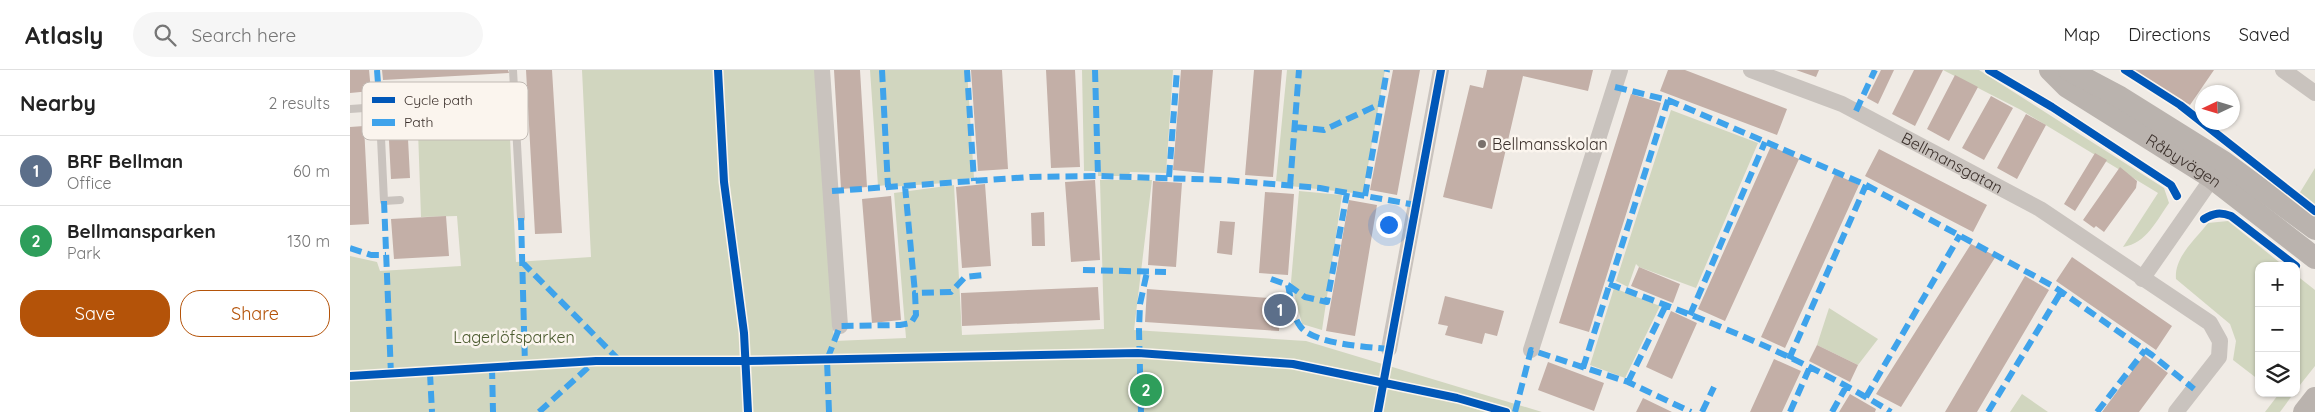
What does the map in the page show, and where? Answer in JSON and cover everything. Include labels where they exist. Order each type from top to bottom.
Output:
[{"type":"main road","name":"Råbyvägen","points":[[2050,70],[2068,87],[2218,170],[2315,228]]},
{"type":"main road","name":"Råbyvägen","points":[[2069,70],[2120,97],[2218,170],[2315,258]]},
{"type":"main road","points":[[2304,412],[2315,398]]},
{"type":"street","points":[[822,70],[840,326]]},
{"type":"street","points":[[1389,349],[1441,70]]},
{"type":"street","points":[[1531,350],[1620,70]]},
{"type":"street","name":"Bellmansgatan","points":[[1751,70],[1842,104],[2040,209],[2210,323],[2220,341],[2219,357],[2176,412]]},
{"type":"street","points":[[2283,70],[2315,93]]},
{"type":"street","points":[[2142,279],[2218,170]]},
{"type":"lane","points":[[381,140],[384,201],[400,200]]},
{"type":"lane","points":[[517,140],[521,218]]},
{"type":"green space","name":"Lagerlöfsparken","points":[[582,70],[816,70],[834,341],[906,338],[894,193],[954,185],[962,335],[1104,329],[1100,180],[1152,180],[1134,330],[1306,341],[1542,412],[350,412],[350,256],[377,262],[380,271],[461,266],[457,216],[421,217],[418,140],[510,140],[516,262],[591,257]]},
{"type":"green space","points":[[870,70],[967,70],[974,178],[945,180],[945,183],[878,186]]},
{"type":"green space","points":[[1082,70],[1173,70],[1166,173],[1130,172],[1129,176],[1098,176],[1098,171],[1084,171]]},
{"type":"green space","points":[[1287,70],[1385,70],[1363,194],[1290,186],[1290,183],[1276,181]]},
{"type":"green space","points":[[1943,70],[1979,70],[2164,188],[2169,203],[2145,236],[2131,245],[2123,247],[2158,193],[2021,110]]},
{"type":"green space","points":[[1671,110],[1758,143],[1696,288],[1639,267],[1636,264],[1628,287],[1616,281]]},
{"type":"green space","points":[[2315,168],[2315,205],[2299,194]]},
{"type":"green space","points":[[1299,191],[1342,195],[1322,330],[1302,324],[1291,282]]},
{"type":"green space","points":[[2228,221],[2279,262],[2255,262],[2255,377],[2233,360],[2236,341],[2230,324],[2176,279],[2178,263],[2182,256],[2208,223]]},
{"type":"green space","points":[[2300,278],[2315,290],[2315,366],[2300,385]]},
{"type":"green space","points":[[1614,288],[1660,306],[1625,378],[1590,365]]},
{"type":"green space","points":[[1829,308],[1878,339],[1858,365],[1817,345]]},
{"type":"green space","points":[[2022,394],[2048,412],[2010,412]]},
{"type":"green space","points":[[2276,397],[2291,397],[2280,412],[2265,412]]},
{"type":"building","points":[[350,70],[369,70],[370,82],[362,82],[362,92],[350,93]]},
{"type":"building","points":[[382,70],[508,70],[509,73],[383,80]]},
{"type":"building","points":[[526,70],[552,70],[562,233],[535,234]]},
{"type":"building","points":[[834,70],[860,70],[867,187],[841,189]]},
{"type":"building","points":[[971,70],[1002,70],[1008,169],[978,171]]},
{"type":"building","points":[[1046,70],[1075,70],[1080,167],[1051,168]]},
{"type":"building","points":[[1181,70],[1213,70],[1204,173],[1173,170]]},
{"type":"building","points":[[1254,70],[1282,70],[1273,177],[1245,175]]},
{"type":"building","points":[[1393,70],[1420,70],[1397,195],[1370,190]]},
{"type":"building","name":"Bellmansskolan","points":[[1487,70],[1593,70],[1588,91],[1523,76],[1492,209],[1443,197],[1470,85],[1483,88]]},
{"type":"building","points":[[1668,70],[1685,70],[1787,109],[1777,135],[1660,91]]},
{"type":"building","points":[[1796,70],[1819,70],[1816,77]]},
{"type":"building","points":[[1881,70],[1894,70],[1878,104],[1867,98]]},
{"type":"building","points":[[1914,70],[1943,70],[1915,126],[1892,114]]},
{"type":"building","points":[[2132,70],[2214,70],[2204,85],[2195,85],[2195,98],[2190,105]]},
{"type":"building","points":[[1955,75],[1978,87],[1949,141],[1927,129]]},
{"type":"building","points":[[1631,94],[1661,103],[1589,332],[1559,323]]},
{"type":"building","points":[[1991,96],[2013,108],[1984,160],[1962,148]]},
{"type":"building","points":[[2026,114],[2046,125],[2017,179],[1997,168]]},
{"type":"building","points":[[362,126],[362,140],[365,140],[369,224],[350,225],[350,127]]},
{"type":"building","points":[[389,140],[408,140],[410,178],[391,179]]},
{"type":"building","points":[[1771,146],[1799,159],[1725,321],[1698,309]]},
{"type":"building","points":[[1879,149],[1987,205],[1973,232],[1865,176]]},
{"type":"building","points":[[2095,153],[2107,160],[2075,211],[2064,204]]},
{"type":"building","points":[[2120,167],[2137,181],[2136,188],[2104,232],[2083,220]]},
{"type":"building","points":[[1835,174],[1859,185],[1785,348],[1761,337]]},
{"type":"building","points":[[1095,180],[1100,260],[1071,262],[1065,182]]},
{"type":"building","points":[[1153,181],[1182,183],[1176,267],[1148,265]]},
{"type":"building","points":[[985,184],[991,266],[962,268],[956,187]]},
{"type":"building","points":[[1265,192],[1294,194],[1288,275],[1259,273]]},
{"type":"building","points":[[891,196],[901,320],[872,323],[862,199]]},
{"type":"building","points":[[1349,200],[1377,205],[1355,336],[1326,331]]},
{"type":"building","points":[[1044,212],[1045,246],[1032,246],[1031,213]]},
{"type":"building","points":[[446,216],[449,256],[394,259],[391,219]]},
{"type":"building","points":[[1220,221],[1235,222],[1232,255],[1217,253]]},
{"type":"building","points":[[1971,244],[1996,256],[1901,407],[1876,394]]},
{"type":"building","points":[[2072,257],[2172,326],[2156,350],[2056,281]]},
{"type":"building","points":[[1639,267],[1680,284],[1673,303],[1631,286]]},
{"type":"building","points":[[2025,276],[2049,290],[1977,412],[1945,412]]},
{"type":"building","points":[[1098,287],[1100,320],[962,326],[961,293]]},
{"type":"building","points":[[1147,289],[1281,299],[1279,331],[1145,322]]},
{"type":"building","points":[[1445,296],[1504,311],[1497,336],[1485,333],[1482,344],[1445,335],[1448,326],[1438,324]]},
{"type":"building","points":[[1671,311],[1697,323],[1672,379],[1646,367]]},
{"type":"building","points":[[1817,345],[1858,365],[1850,382],[1809,361]]},
{"type":"building","points":[[2144,355],[2168,373],[2139,412],[2102,412]]},
{"type":"building","points":[[1774,359],[1801,371],[1782,412],[1750,412]]},
{"type":"building","points":[[1548,362],[1604,383],[1594,411],[1538,390]]},
{"type":"building","points":[[1850,394],[1876,409],[1875,412],[1839,412]]},
{"type":"building","points":[[1643,398],[1672,412],[1636,412]]},
{"type":"marked path","points":[[377,70],[378,82]]},
{"type":"marked path","points":[[882,70],[888,187]]},
{"type":"marked path","points":[[967,70],[974,181]]},
{"type":"marked path","points":[[1095,70],[1098,176]]},
{"type":"marked path","points":[[1169,177],[1177,70]]},
{"type":"marked path","points":[[1290,186],[1299,70]]},
{"type":"marked path","points":[[1365,196],[1387,70]]},
{"type":"marked path","points":[[1856,111],[1875,70]]},
{"type":"marked path","points":[[1615,87],[1668,100],[1866,185],[2053,286],[2152,355],[2194,389]]},
{"type":"marked path","points":[[1583,368],[1668,100]]},
{"type":"marked path","points":[[1295,127],[1324,130],[1382,103]]},
{"type":"marked path","points":[[1690,315],[1765,142]]},
{"type":"marked path","points":[[832,191],[1030,177],[1098,176],[1224,180],[1320,188],[1416,205]]},
{"type":"marked path","points":[[1789,359],[1866,185]]},
{"type":"marked path","points":[[905,186],[915,293]]},
{"type":"marked path","points":[[1288,285],[1305,297],[1327,302],[1347,193]]},
{"type":"marked path","points":[[384,201],[391,375]]},
{"type":"marked path","points":[[521,218],[525,365]]},
{"type":"marked path","points":[[1866,397],[1960,235]]},
{"type":"marked path","points":[[350,248],[371,255],[386,255]]},
{"type":"marked path","points":[[522,262],[619,360]]},
{"type":"marked path","points":[[1083,270],[1166,272]]},
{"type":"marked path","points":[[1141,412],[1140,304],[1147,272]]},
{"type":"marked path","points":[[829,412],[827,360],[840,326],[900,325],[911,323],[916,315],[915,293],[951,292],[965,277],[984,275]]},
{"type":"marked path","points":[[1271,279],[1288,285],[1295,317],[1306,332],[1341,344],[1389,349]]},
{"type":"marked path","points":[[1609,284],[1681,311],[1789,357],[1858,392],[1891,412]]},
{"type":"marked path","points":[[1988,412],[2061,292]]},
{"type":"marked path","points":[[1628,382],[1666,305]]},
{"type":"marked path","points":[[1515,412],[1531,350],[1628,382],[1691,412]]},
{"type":"marked path","points":[[2097,412],[2145,350]]},
{"type":"marked path","points":[[539,412],[594,362]]},
{"type":"marked path","points":[[492,367],[493,412]]},
{"type":"marked path","points":[[1790,412],[1809,369]]},
{"type":"marked path","points":[[430,373],[432,412]]},
{"type":"marked path","points":[[1702,412],[1714,387]]},
{"type":"marked path","points":[[1832,412],[1846,387]]},
{"type":"cycle path","points":[[718,70],[724,182],[744,333],[748,412]]},
{"type":"cycle path","points":[[1378,412],[1441,70]]},
{"type":"cycle path","points":[[1989,70],[2052,107],[2171,185],[2177,196]]},
{"type":"cycle path","points":[[2125,70],[2180,105],[2315,211]]},
{"type":"cycle path","points":[[2204,219],[2217,214],[2231,216],[2291,262]]},
{"type":"cycle path","points":[[350,376],[596,361],[746,361],[1138,353],[1293,364],[1457,398],[1506,412]]},
{"type":"place","name":"Bellmansskolan","points":[[1482,144]]},
{"type":"place","name":"BRF Bellman","points":[[1280,310]]},
{"type":"place","name":"Bellmansparken","points":[[1146,390]]}]
